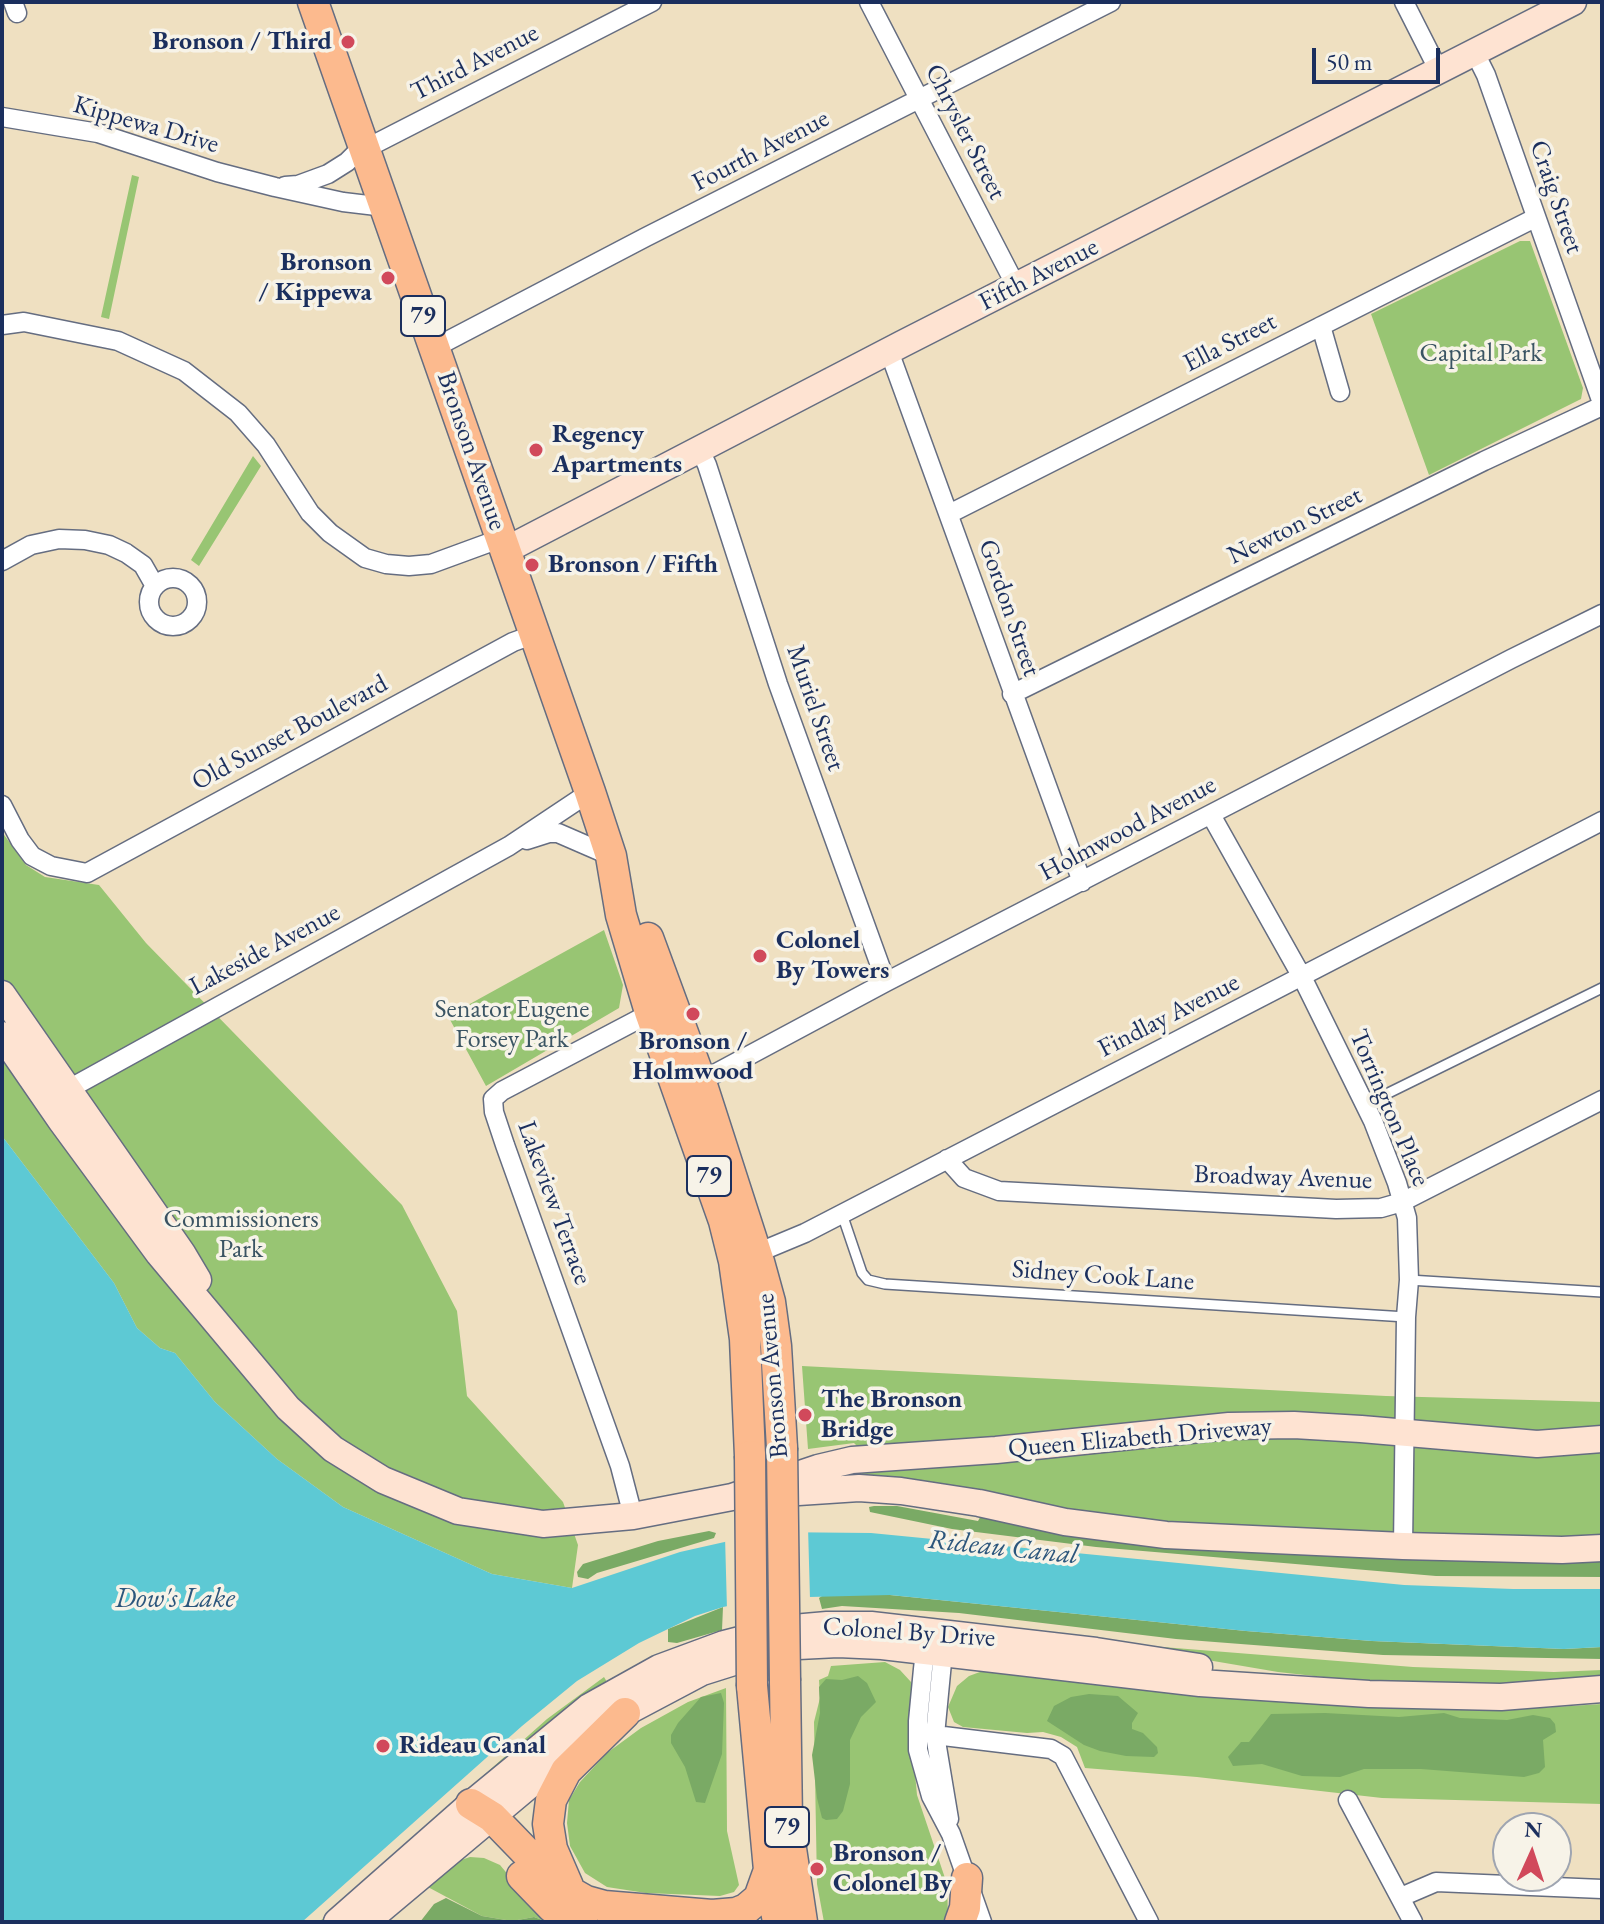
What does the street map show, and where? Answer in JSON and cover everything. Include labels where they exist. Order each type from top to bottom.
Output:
[{"type":"main road","name":"Bronson Avenue","points":[[313,2],[590,792],[611,856],[621,915],[757,1253],[770,1302],[782,1448],[787,1822],[802,1922]]},
{"type":"main road","name":"Fifth Avenue","points":[[504,544],[700,450],[1573,2]]},
{"type":"main road","name":"Queen Elizabeth Driveway","points":[[2,994],[57,1095]]},
{"type":"main road","name":"Queen Elizabeth Driveway","points":[[2,1035],[57,1095],[182,1253],[237,1345],[288,1408],[333,1449],[383,1480],[458,1511],[543,1524],[633,1516],[732,1497],[879,1489],[924,1494],[1133,1533],[1403,1546],[1562,1550],[1602,1548]]},
{"type":"main road","name":"Bronson Avenue","points":[[690,1088],[731,1245],[745,1339],[750,1456],[752,1686],[769,1870],[778,1922]]},
{"type":"main road","name":"Queen Elizabeth Driveway","points":[[732,1497],[852,1460],[996,1450],[1251,1425],[1294,1425],[1537,1444],[1602,1439]]},
{"type":"main road","name":"Colonel By Drive","points":[[366,1922],[481,1817],[589,1707],[659,1668],[702,1651],[782,1629],[827,1625],[871,1625],[935,1645]]},
{"type":"main road","name":"Colonel By Drive","points":[[337,1922],[582,1740],[625,1713],[702,1672],[798,1646],[935,1645],[1145,1657],[1333,1691],[1412,1696],[1501,1697],[1602,1689]]},
{"type":"main road","points":[[577,1908],[552,1849],[548,1824],[551,1800],[566,1771],[625,1713]]},
{"type":"main road","points":[[481,1817],[541,1898],[564,1914],[577,1908],[614,1908],[725,1915],[746,1909],[759,1898],[769,1870]]},
{"type":"main road","points":[[960,1922],[965,1908],[967,1878]]},
{"type":"street","name":"Third Avenue","points":[[364,147],[652,2]]},
{"type":"street","name":"Chrysler Street","points":[[869,2],[1016,286]]},
{"type":"street","name":"Fourth Avenue","points":[[434,348],[1111,2]]},
{"type":"street","points":[[1404,2],[1439,71]]},
{"type":"street","name":"Craig Street","points":[[1475,53],[1486,75],[1602,405]]},
{"type":"street","name":"Kippewa Drive","points":[[2,117],[98,133],[217,172],[275,187],[343,202],[385,207]]},
{"type":"street","name":"Kippewa Drive","points":[[275,187],[298,185],[328,174],[364,147]]},
{"type":"street","name":"Ella Street","points":[[949,514],[1535,218]]},
{"type":"street","points":[[2,325],[24,322],[118,341],[184,371],[238,413],[266,445],[310,513],[330,533],[365,558],[386,564],[431,564],[504,544]]},
{"type":"street","points":[[1321,326],[1340,392]]},
{"type":"street","name":"Gordon Street","points":[[889,351],[1082,882]]},
{"type":"street","name":"Newton Street","points":[[1012,694],[1602,405]]},
{"type":"street","name":"Muriel Street","points":[[700,450],[778,684],[886,982]]},
{"type":"street","points":[[2,561],[31,545],[59,539],[85,540],[109,545],[126,553],[143,565],[155,586]]},
{"type":"street","name":"Holmwood Avenue","points":[[690,1088],[886,982],[1602,614]]},
{"type":"street","name":"Old Sunset Boulevard","points":[[2,805],[32,856],[51,866],[87,873],[513,642],[535,634]]},
{"type":"street","name":"Lakeside Avenue","points":[[57,1095],[509,846],[590,792]]},
{"type":"street","name":"Torrington Place","points":[[1211,815],[1302,977],[1364,1105],[1397,1183],[1407,1218],[1409,1280],[1403,1546]]},
{"type":"street","name":"Findlay Avenue","points":[[757,1253],[842,1214],[1602,821]]},
{"type":"street","name":"Lakeside Avenue","points":[[509,846],[558,833],[611,856]]},
{"type":"street","name":"Lakeview Terrace","points":[[633,1516],[620,1466],[498,1126],[493,1099],[502,1091],[660,1008]]},
{"type":"street","name":"Broadway Avenue","points":[[947,1159],[964,1178],[999,1191],[1336,1209],[1381,1208],[1402,1202],[1602,1100]]},
{"type":"street","points":[[935,1645],[935,1735],[951,1834]]},
{"type":"street","points":[[935,1645],[918,1721],[918,1750],[931,1796],[951,1834],[982,1922]]},
{"type":"street","points":[[935,1735],[1051,1749],[1063,1756],[1149,1922]]},
{"type":"street","points":[[1348,1800],[1413,1922]]},
{"type":"street","points":[[1401,1897],[1436,1882],[1602,1889]]},
{"type":"lane","points":[[1364,1105],[1602,988]]},
{"type":"lane","name":"Sidney Cook Lane","points":[[842,1214],[862,1273],[868,1280],[885,1284],[1406,1317]]},
{"type":"lane","points":[[1409,1280],[1602,1292]]},
{"type":"green space","points":[[132,175],[139,177],[109,319],[101,317]]},
{"type":"green space","name":"Capital Park","points":[[1520,241],[1530,241],[1583,388],[1581,399],[1429,475],[1371,314]]},
{"type":"green space","points":[[253,456],[261,466],[199,566],[191,560]]},
{"type":"green space","name":"Commissioners Park","points":[[2,832],[26,865],[45,877],[99,885],[146,943],[402,1205],[457,1311],[467,1396],[563,1502],[578,1545],[572,1588],[492,1574],[343,1507],[277,1459],[215,1402],[175,1353],[160,1348],[137,1328],[114,1283],[2,1136]]},
{"type":"green space","name":"Senator Eugene Forsey Park","points":[[604,930],[623,985],[619,1008],[486,1086],[448,1016]]},
{"type":"green space","points":[[802,1366],[1386,1396],[1602,1402],[1602,1430],[1570,1434],[1069,1434],[858,1447],[854,1443],[808,1449]]},
{"type":"green space","points":[[1295,1435],[1602,1447],[1602,1537],[1494,1539],[1189,1524],[1081,1513],[937,1483],[862,1477],[861,1471],[1212,1438]]},
{"type":"green space","points":[[897,1506],[978,1521],[983,1512],[1602,1556],[1602,1577],[1436,1576],[1096,1547],[952,1529],[870,1512],[869,1507]]},
{"type":"green space","points":[[709,1531],[716,1533],[714,1538],[597,1573],[588,1579],[578,1577],[577,1572],[583,1564],[658,1541]]},
{"type":"green space","points":[[825,1594],[890,1595],[1372,1641],[1564,1649],[1602,1647],[1602,1659],[1383,1655],[1176,1639],[959,1613],[842,1606],[822,1609],[819,1598]]},
{"type":"green space","points":[[723,1607],[722,1630],[677,1643],[668,1642],[668,1629]]},
{"type":"green space","points":[[1125,1644],[1413,1667],[1554,1672],[1602,1670],[1602,1678],[1522,1685],[1332,1678],[1278,1672]]},
{"type":"green space","points":[[885,1662],[900,1670],[911,1682],[917,1795],[947,1884],[948,1916],[945,1922],[824,1922],[817,1884],[814,1722],[820,1698],[819,1680],[828,1676],[831,1666]]},
{"type":"green space","points":[[988,1669],[1439,1708],[1539,1708],[1602,1704],[1602,1804],[1382,1798],[1085,1768],[1077,1747],[1061,1737],[1043,1732],[963,1727],[954,1722],[948,1707],[957,1686],[969,1676]]},
{"type":"green space","points":[[858,1676],[867,1683],[876,1702],[861,1717],[850,1740],[850,1784],[843,1811],[837,1819],[826,1820],[822,1818],[817,1798],[812,1755],[820,1713],[819,1687],[826,1679],[842,1680]]},
{"type":"green space","points":[[604,1677],[610,1687],[326,1922],[319,1922],[547,1719]]},
{"type":"green space","points":[[726,1688],[727,1831],[739,1885],[734,1892],[720,1896],[646,1893],[607,1887],[585,1873],[570,1846],[567,1823],[569,1800],[580,1782],[607,1753],[641,1728],[688,1702]]},
{"type":"green space","points":[[721,1693],[724,1703],[722,1754],[705,1803],[696,1802],[685,1767],[671,1743],[671,1735],[701,1697]]},
{"type":"green space","points":[[1089,1694],[1118,1696],[1138,1713],[1132,1729],[1143,1733],[1157,1747],[1158,1753],[1154,1757],[1100,1751],[1084,1745],[1047,1721],[1054,1706],[1071,1697]]},
{"type":"green space","points":[[1444,1713],[1460,1718],[1507,1720],[1533,1715],[1550,1718],[1556,1732],[1543,1740],[1545,1767],[1539,1773],[1524,1777],[1421,1769],[1364,1769],[1340,1777],[1302,1776],[1262,1764],[1233,1766],[1228,1757],[1241,1742],[1249,1742],[1271,1714],[1399,1717]]},
{"type":"green space","points":[[470,1857],[484,1858],[500,1865],[515,1883],[563,1922],[548,1922],[534,1917],[512,1921],[482,1916],[426,1886],[458,1861]]},
{"type":"green space","points":[[446,1898],[482,1916],[512,1921],[534,1917],[548,1922],[420,1922],[434,1904]]},
{"type":"water","name":"Dow's Lake","points":[[2,1136],[114,1283],[137,1328],[160,1348],[175,1353],[215,1402],[277,1459],[343,1507],[492,1574],[572,1588],[680,1552],[769,1532],[871,1533],[1404,1585],[1602,1589],[1602,1647],[1564,1649],[1372,1641],[890,1595],[769,1598],[695,1616],[639,1643],[577,1681],[522,1726],[302,1922],[2,1922]]},
{"type":"pier","points":[[808,1527],[810,1599],[769,1602],[727,1610],[725,1536],[769,1528]]},
{"type":"place","name":"Bronson / Third","points":[[348,42]]},
{"type":"place","name":"Bronson / Kippewa","points":[[388,278]]},
{"type":"place","name":"Regency Apartments","points":[[536,450]]},
{"type":"place","name":"Bronson / Fifth","points":[[532,565]]},
{"type":"place","name":"Colonel By Towers","points":[[760,956]]},
{"type":"place","name":"Bronson / Holmwood","points":[[693,1014]]},
{"type":"place","name":"The Bronson Bridge","points":[[805,1415]]},
{"type":"place","name":"Rideau Canal","points":[[383,1746]]},
{"type":"place","name":"Bronson / Colonel By","points":[[817,1869]]}]
